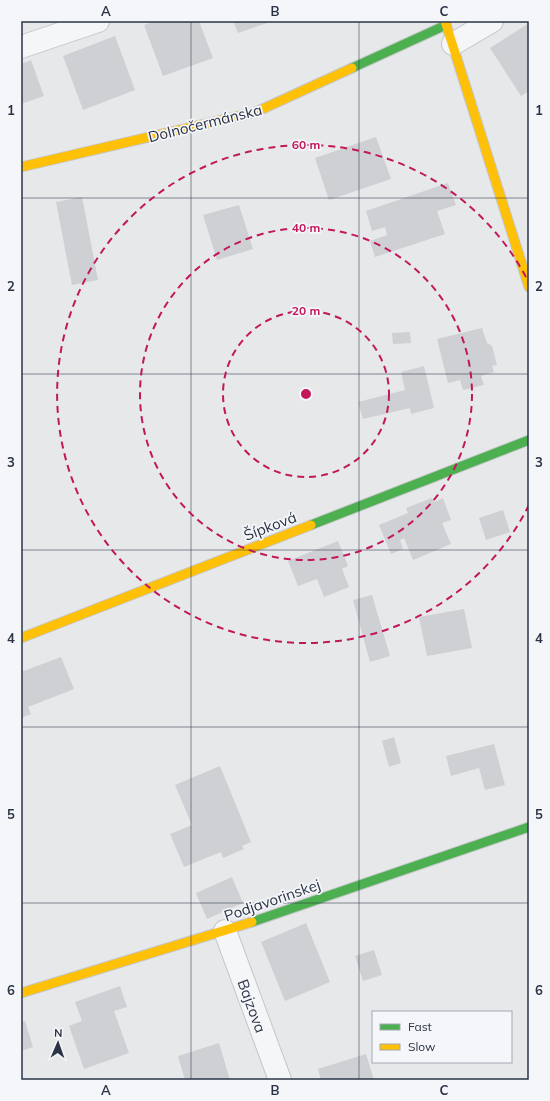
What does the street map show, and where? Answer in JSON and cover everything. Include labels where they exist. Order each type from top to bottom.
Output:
[{"type":"street","points":[[21,47],[98,21]]},
{"type":"street","points":[[492,21],[448,30],[529,287]]},
{"type":"street","name":"Dolnočermánska","points":[[21,167],[256,112],[448,30]]},
{"type":"street","name":"Šípková","points":[[21,638],[529,440]]},
{"type":"street","name":"Podjavorinskej","points":[[21,994],[225,931],[529,827]]},
{"type":"street","name":"Bajzova","points":[[225,931],[280,1080]]},
{"type":"building","points":[[156,21],[199,21],[213,58],[163,76],[144,25]]},
{"type":"building","points":[[233,21],[273,21],[238,33]]},
{"type":"building","points":[[529,23],[529,91],[521,96],[490,48]]},
{"type":"building","points":[[115,36],[135,90],[83,110],[63,56]]},
{"type":"building","points":[[31,60],[44,96],[21,104],[21,64]]},
{"type":"building","points":[[376,137],[391,179],[329,200],[315,158]]},
{"type":"building","points":[[448,183],[456,205],[437,211],[445,234],[375,257],[370,241],[387,235],[385,227],[372,231],[366,211]]},
{"type":"building","points":[[82,197],[98,280],[72,285],[56,202]]},
{"type":"building","points":[[239,205],[253,249],[217,260],[203,215]]},
{"type":"building","points":[[482,328],[487,343],[492,346],[497,365],[492,366],[494,372],[481,376],[484,385],[463,390],[460,380],[448,383],[437,339]]},
{"type":"building","points":[[410,332],[411,343],[393,344],[392,333]]},
{"type":"building","points":[[424,366],[434,408],[411,414],[410,408],[363,419],[358,402],[405,390],[401,372]]},
{"type":"building","points":[[432,498],[434,502],[443,498],[451,520],[442,523],[451,544],[413,560],[404,538],[400,540],[403,549],[391,554],[379,525],[408,513],[406,508]]},
{"type":"building","points":[[503,510],[510,532],[486,540],[479,518]]},
{"type":"building","points":[[338,541],[348,566],[342,569],[349,587],[324,597],[317,579],[298,586],[288,561]]},
{"type":"building","points":[[372,595],[390,656],[370,662],[353,600]]},
{"type":"building","points":[[464,609],[472,648],[427,656],[419,617]]},
{"type":"building","points":[[61,657],[74,689],[28,707],[31,714],[21,718],[21,672]]},
{"type":"building","points":[[394,737],[401,763],[389,767],[382,741]]},
{"type":"building","points":[[494,744],[505,785],[485,790],[479,768],[451,776],[446,756]]},
{"type":"building","points":[[220,766],[251,842],[242,846],[244,849],[223,858],[221,852],[184,867],[170,834],[192,825],[175,785]]},
{"type":"building","points":[[232,877],[243,903],[207,919],[196,893]]},
{"type":"building","points":[[306,923],[330,982],[285,1001],[261,942]]},
{"type":"building","points":[[374,950],[382,975],[363,981],[355,956]]},
{"type":"building","points":[[120,986],[127,1007],[114,1011],[129,1053],[84,1069],[69,1026],[82,1021],[75,1002]]},
{"type":"building","points":[[25,1021],[33,1047],[21,1051],[21,1022]]},
{"type":"building","points":[[219,1043],[230,1080],[185,1080],[178,1056]]},
{"type":"building","points":[[366,1054],[374,1080],[321,1080],[318,1069]]},
{"type":"traffic: fast","points":[[352,68],[446,25]]},
{"type":"traffic: fast","points":[[311,525],[529,440]]},
{"type":"traffic: fast","points":[[252,922],[529,827]]},
{"type":"traffic: slow","points":[[445,21],[529,287]]},
{"type":"traffic: slow","points":[[21,167],[256,112],[352,68]]},
{"type":"traffic: slow","points":[[21,638],[311,525]]},
{"type":"traffic: slow","points":[[21,993],[252,922]]}]
